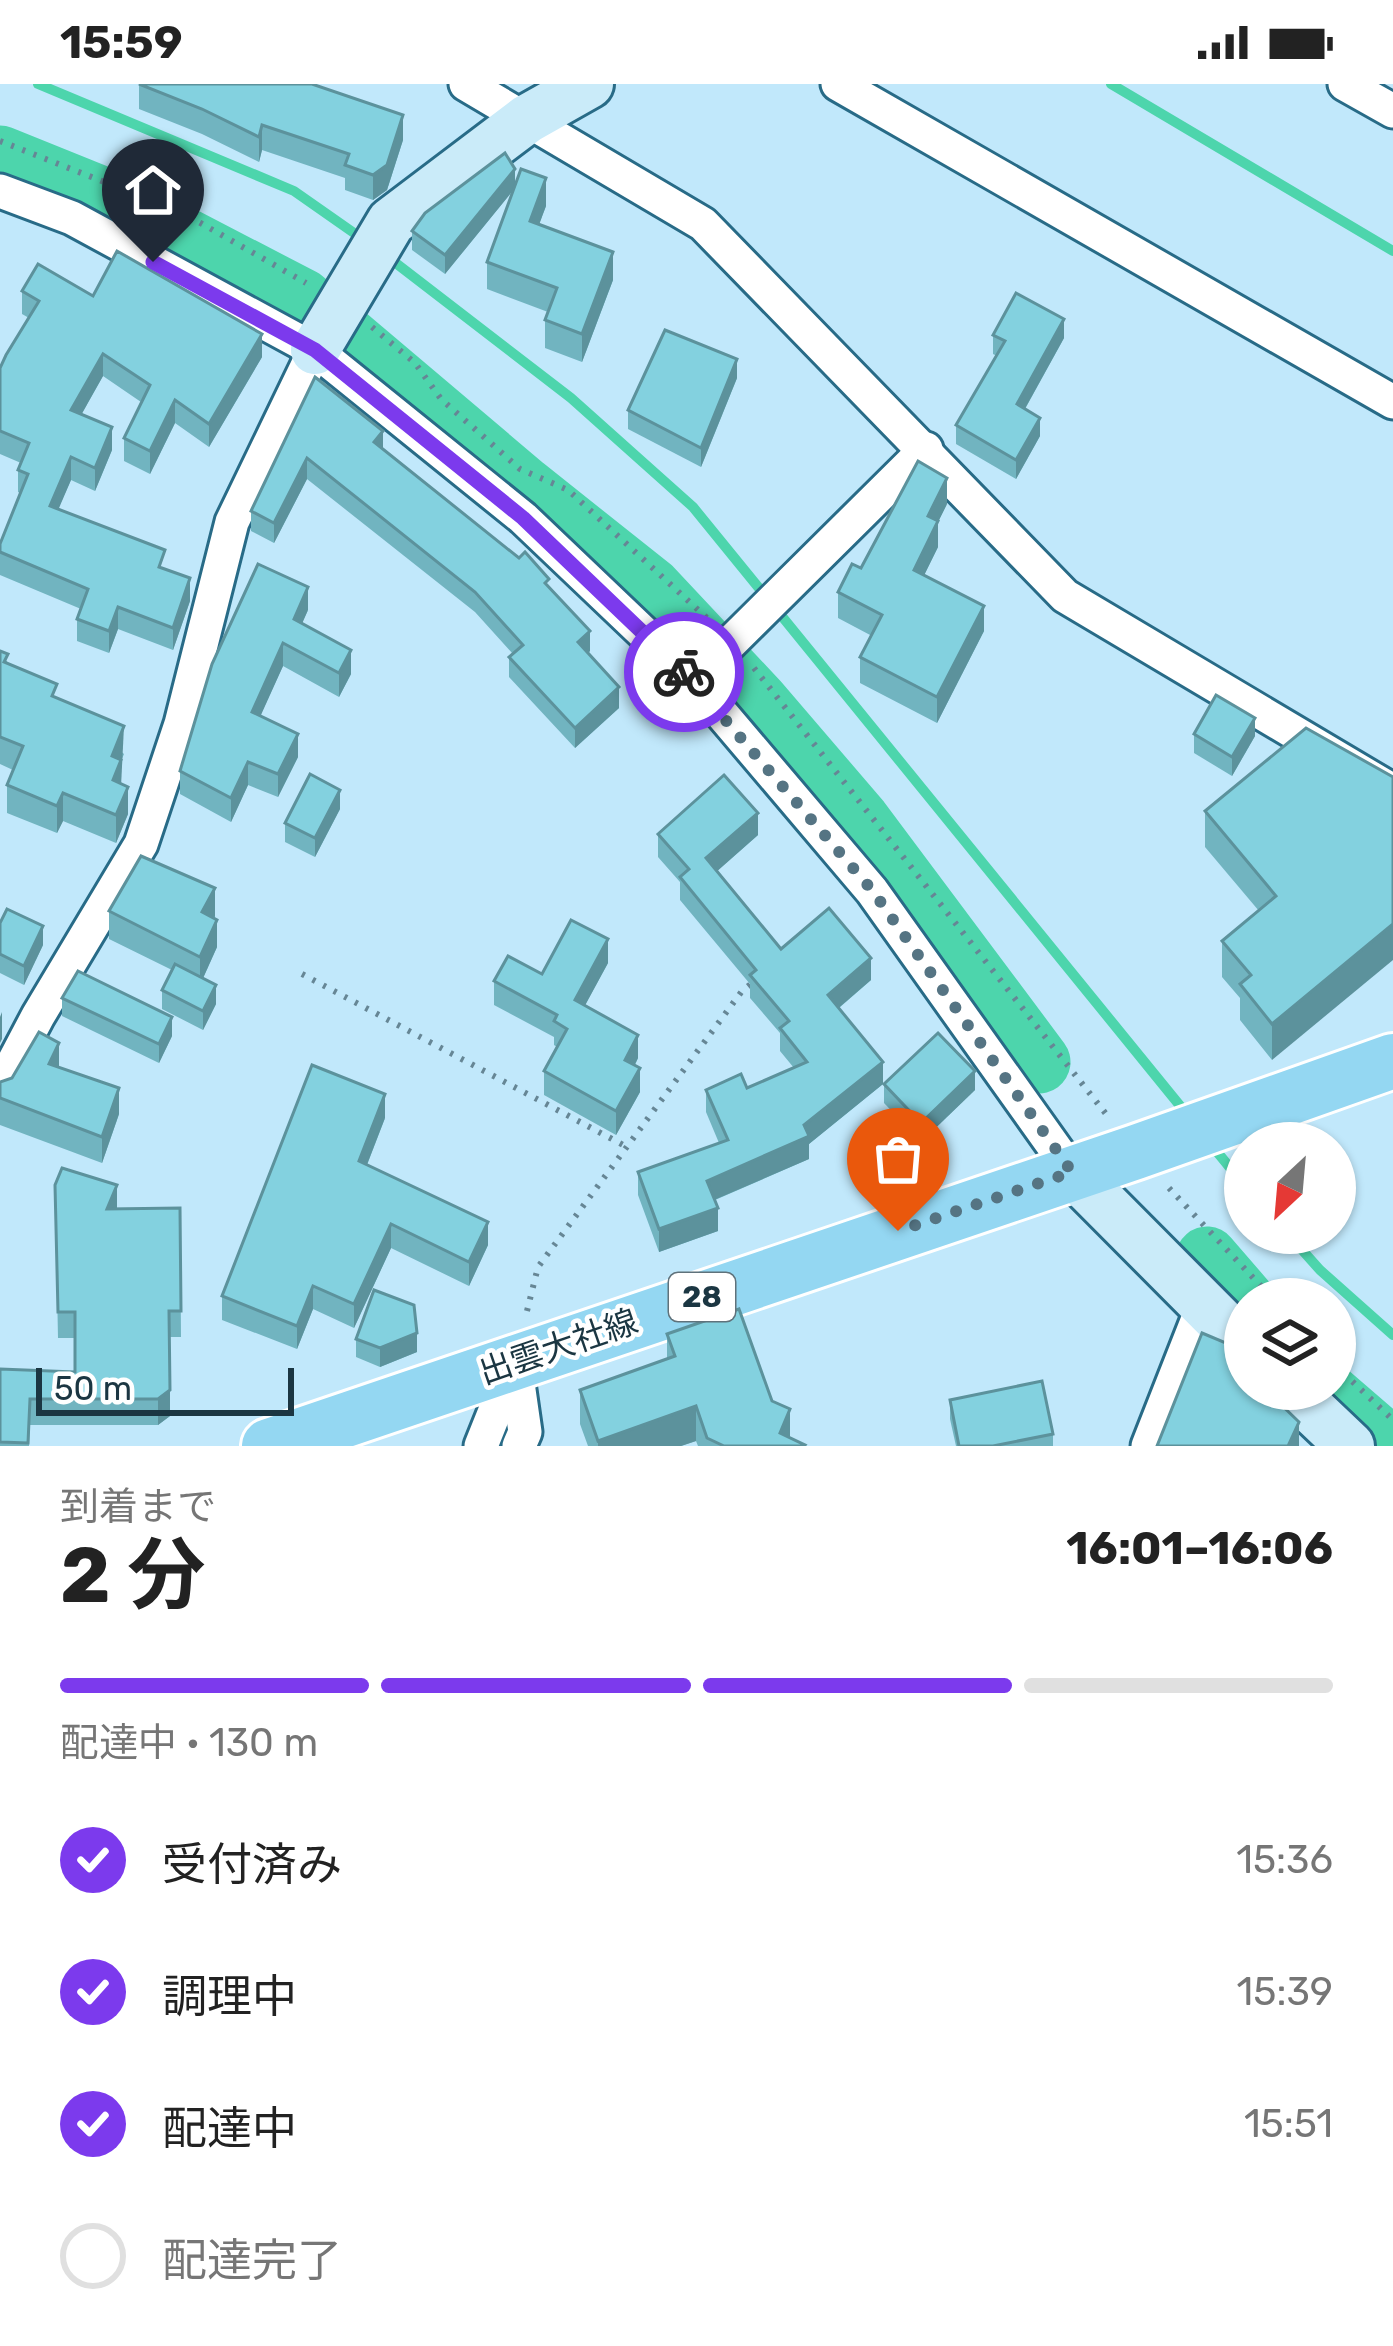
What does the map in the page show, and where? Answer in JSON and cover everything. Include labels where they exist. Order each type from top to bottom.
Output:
[{"type":"main road","name":"出雲大社線","points":[[269,1446],[1393,1061]]},
{"type":"street","points":[[466,84],[703,224],[1065,596],[1393,791]]},
{"type":"street","points":[[0,1088],[141,844],[181,724],[232,522],[315,350],[391,222],[526,119],[589,84]]},
{"type":"street","points":[[838,84],[1393,402]]},
{"type":"street","points":[[1345,84],[1393,111]]},
{"type":"street","points":[[0,191],[71,218],[315,350],[523,518],[693,680],[872,890],[1072,1172],[1224,1326]]},
{"type":"street","points":[[693,680],[926,449]]},
{"type":"street","points":[[1148,1446],[1203,1306]]},
{"type":"street","points":[[481,1446],[515,1361]]},
{"type":"street","points":[[515,1361],[525,1432],[519,1446]]},
{"type":"street","points":[[1312,1410],[1350,1446]]},
{"type":"path","points":[[302,974],[627,1147]]},
{"type":"path","points":[[515,1361],[538,1267],[742,991],[760,976]]},
{"type":"path","points":[[1356,1385],[1393,1420]]},
{"type":"building","points":[[139,84],[312,84],[403,115],[387,165],[373,175],[345,165],[349,154],[262,125],[259,137]]},
{"type":"building","points":[[505,153],[515,169],[445,255],[412,231],[425,213]]},
{"type":"building","points":[[521,169],[546,178],[530,221],[613,252],[582,334],[545,320],[557,288],[487,262]]},
{"type":"building","points":[[117,251],[262,334],[209,424],[175,400],[150,451],[124,438],[150,385],[103,354],[71,410],[112,427],[95,468],[71,457],[50,506],[165,550],[159,567],[190,578],[173,628],[118,607],[109,631],[77,619],[88,589],[0,552],[28,474],[18,470],[29,443],[0,431],[0,368],[39,301],[22,291],[38,264],[93,296]]},
{"type":"building","points":[[1016,293],[1064,319],[1017,404],[1040,418],[1016,460],[956,425],[1005,341],[993,335]]},
{"type":"building","points":[[665,330],[737,359],[701,448],[628,410]]},
{"type":"building","points":[[315,377],[383,431],[374,442],[519,558],[525,552],[549,579],[545,583],[590,631],[578,642],[619,687],[575,728],[509,657],[523,645],[475,592],[307,458],[274,523],[251,511]]},
{"type":"building","points":[[918,461],[947,478],[928,516],[938,521],[914,570],[984,606],[937,697],[860,657],[882,615],[838,592],[852,564],[861,568]]},
{"type":"building","points":[[258,564],[308,587],[294,619],[351,650],[339,673],[283,643],[252,712],[298,734],[278,774],[248,762],[231,798],[180,771],[212,664]]},
{"type":"building","points":[[0,651],[8,654],[4,662],[57,684],[52,696],[124,726],[112,756],[121,760],[113,780],[128,787],[116,815],[63,793],[57,806],[7,785],[23,746],[0,737]]},
{"type":"building","points":[[1216,695],[1255,718],[1232,757],[1194,734]]},
{"type":"building","points":[[1306,728],[1393,777],[1393,924],[1272,1024],[1240,984],[1251,975],[1222,941],[1276,896],[1205,811]]},
{"type":"building","points":[[310,774],[340,790],[315,838],[285,823]]},
{"type":"building","points":[[724,775],[758,813],[706,858],[781,949],[829,908],[871,958],[828,995],[883,1062],[804,1125],[809,1136],[707,1181],[718,1208],[659,1229],[638,1172],[728,1140],[706,1090],[741,1074],[747,1088],[807,1062],[780,1028],[789,1021],[750,975],[756,970],[680,877],[689,869],[658,834]]},
{"type":"building","points":[[141,856],[215,888],[202,912],[217,920],[200,957],[109,911]]},
{"type":"building","points":[[7,909],[43,926],[24,966],[0,954],[0,923]]},
{"type":"building","points":[[571,920],[608,939],[575,1000],[638,1035],[625,1060],[640,1068],[616,1111],[544,1071],[567,1029],[554,1021],[557,1015],[494,981],[508,956],[542,974]]},
{"type":"building","points":[[175,964],[216,985],[203,1011],[162,990]]},
{"type":"building","points":[[78,971],[172,1017],[159,1044],[62,998]]},
{"type":"building","points":[[39,1032],[59,1043],[49,1064],[119,1088],[102,1137],[0,1098],[0,1082],[12,1078]]},
{"type":"building","points":[[938,1033],[975,1071],[921,1123],[884,1084]]},
{"type":"building","points":[[312,1065],[385,1094],[359,1161],[488,1222],[469,1262],[391,1224],[354,1304],[313,1286],[297,1326],[222,1296]]},
{"type":"building","points":[[62,1168],[117,1185],[107,1209],[180,1208],[181,1311],[169,1311],[170,1390],[158,1399],[30,1399],[28,1443],[0,1442],[0,1369],[75,1372],[75,1312],[58,1312],[55,1185]]},
{"type":"building","points":[[374,1290],[414,1305],[417,1333],[380,1348],[356,1339]]},
{"type":"building","points":[[739,1309],[772,1401],[790,1409],[780,1433],[804,1446],[724,1446],[707,1438],[696,1406],[598,1441],[580,1390],[675,1356],[667,1334]]},
{"type":"building","points":[[1202,1333],[1224,1342],[1224,1410],[1287,1410],[1299,1422],[1288,1446],[1157,1446]]},
{"type":"building","points":[[1042,1381],[1053,1434],[993,1446],[959,1446],[950,1400]]},
{"type":"waterway","points":[[38,84],[294,191],[364,240]]},
{"type":"waterway","points":[[1111,84],[1393,251]]},
{"type":"waterway","points":[[0,157],[119,205],[302,300],[651,589],[859,821],[1039,1062]]},
{"type":"waterway","points":[[384,254],[571,398],[693,507],[1190,1118]]},
{"type":"waterway","points":[[1209,1142],[1224,1160]]},
{"type":"waterway","points":[[1306,1254],[1393,1335]]},
{"type":"waterway","points":[[1207,1258],[1224,1278]]},
{"type":"waterway","points":[[1346,1410],[1388,1446]]},
{"type":"way so far","points":[[684,672],[872,890],[1072,1172],[898,1231]]},
{"type":"route","points":[[153,262],[315,350],[523,518],[684,672]]}]
